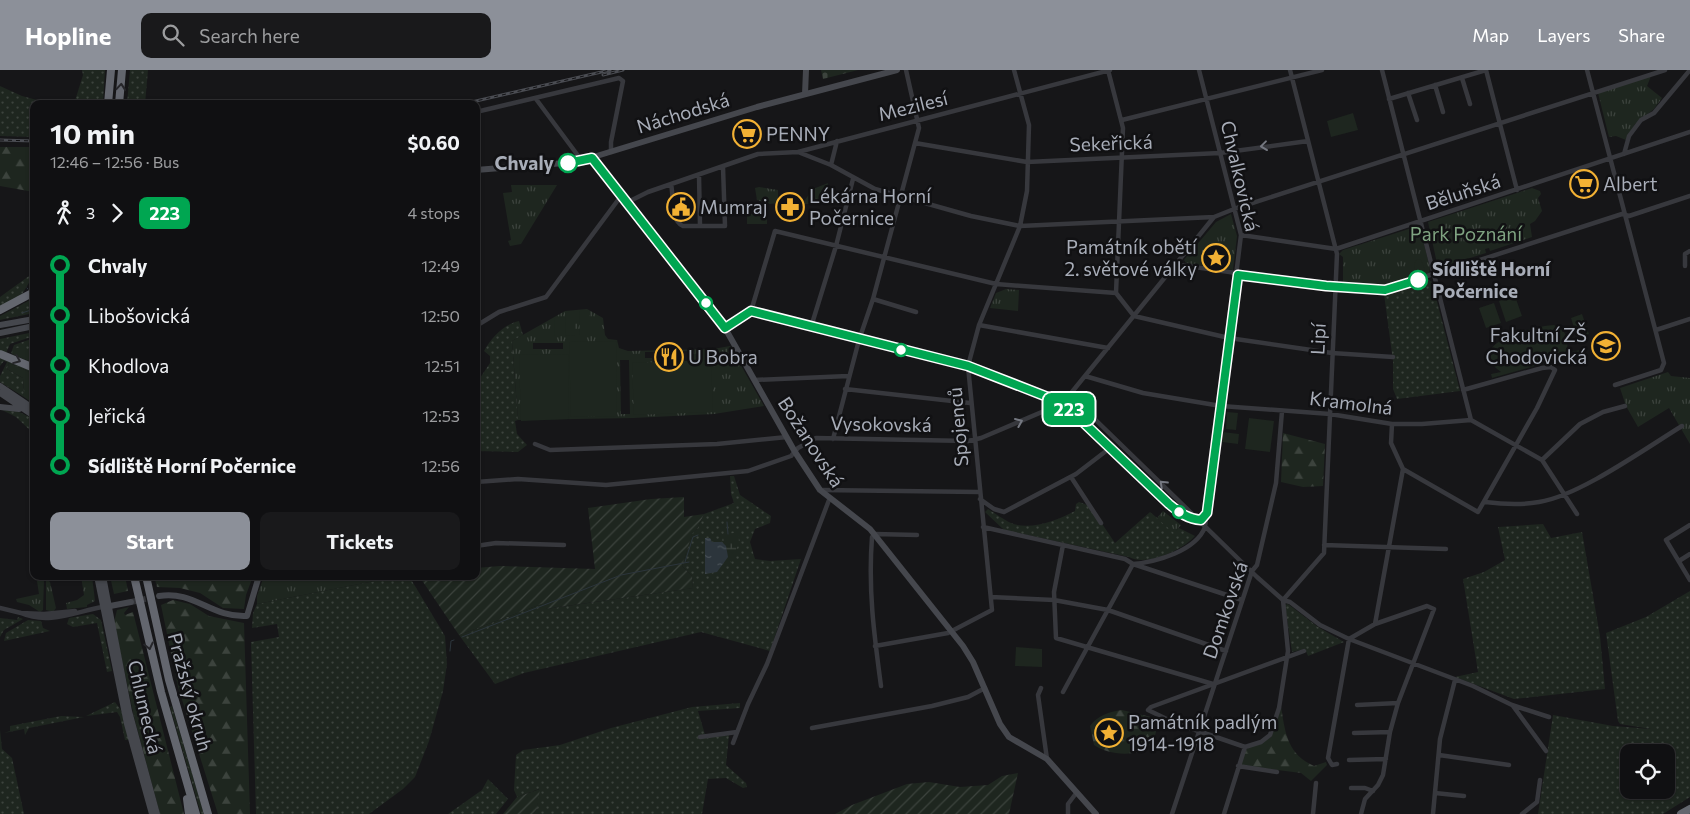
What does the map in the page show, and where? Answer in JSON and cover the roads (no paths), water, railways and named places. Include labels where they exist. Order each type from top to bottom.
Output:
[{"type":"highway","points":[[108,100],[111,70]]},
{"type":"highway","points":[[119,100],[122,70]]},
{"type":"highway","points":[[0,310],[30,294]]},
{"type":"highway","points":[[0,354],[30,366]]},
{"type":"highway","name":"Pražský okruh","points":[[135,580],[153,663],[180,764],[196,814]]},
{"type":"highway","name":"Pražský okruh","points":[[147,580],[173,696],[208,814]]},
{"type":"highway","points":[[180,764],[189,814]]},
{"type":"highway","points":[[1680,814],[1690,809]]},
{"type":"street","points":[[804,94],[806,70]]},
{"type":"street","name":"Náchodská","points":[[480,170],[592,158],[730,114],[897,70]]},
{"type":"street","points":[[833,439],[848,376],[874,299],[915,143],[919,120],[906,70]]},
{"type":"street","name":"Spojenců","points":[[990,598],[970,403],[968,366],[978,326],[1020,226],[1028,191],[1029,125],[1014,70]]},
{"type":"street","points":[[1109,70],[1122,120],[1116,293],[1134,316],[1230,338],[1332,353],[1393,357]]},
{"type":"street","name":"Mezilesí","points":[[626,203],[636,196],[758,154],[798,152],[1109,70]]},
{"type":"street","name":"Chvalkovická","points":[[1199,70],[1241,235],[1238,275],[1205,527]]},
{"type":"street","name":"Lipí","points":[[1283,600],[1324,553],[1336,287],[1336,249],[1290,70]]},
{"type":"street","points":[[1122,120],[1322,70]]},
{"type":"street","points":[[1382,70],[1471,420],[1542,460],[1577,514]]},
{"type":"street","points":[[1389,99],[1486,70],[1517,190]]},
{"type":"street","points":[[1587,70],[1656,330],[1664,367],[1615,385]]},
{"type":"street","name":"Vysokovská","points":[[480,482],[518,479],[606,485],[632,483],[748,471],[790,456],[811,440],[975,440],[1063,403],[1214,217],[1234,208],[1664,70]]},
{"type":"street","points":[[1624,154],[1629,136],[1641,120],[1654,113],[1690,70]]},
{"type":"street","points":[[480,111],[619,78],[623,81],[611,142],[611,152]]},
{"type":"street","points":[[1462,78],[1470,104]]},
{"type":"street","points":[[1435,86],[1443,112]]},
{"type":"street","points":[[1408,93],[1417,120]]},
{"type":"street","points":[[536,99],[582,160]]},
{"type":"street","name":"Běluňská","points":[[1241,235],[1336,249],[1690,132]]},
{"type":"street","points":[[831,165],[837,141]]},
{"type":"street","name":"Sekeřická","points":[[915,143],[1027,162],[1220,153],[1308,141]]},
{"type":"street","points":[[798,152],[831,165],[853,179],[901,197],[971,216],[1020,226],[1214,217]]},
{"type":"street","name":"Božanovská","points":[[592,158],[725,328],[786,437],[820,490],[829,500],[857,517],[875,534],[952,632],[973,662],[1000,724],[1009,737],[1047,759],[1096,814]]},
{"type":"street","points":[[670,184],[674,196],[674,219],[678,224],[683,226],[725,226],[723,167]]},
{"type":"street","points":[[699,175],[700,226]]},
{"type":"street","points":[[811,327],[836,246],[853,179]]},
{"type":"street","points":[[480,324],[499,312],[546,297],[621,196]]},
{"type":"street","points":[[1448,270],[1622,214],[1626,215],[1690,196]]},
{"type":"street","points":[[725,328],[751,311],[775,231],[996,284],[1116,293]]},
{"type":"street","points":[[1685,266],[1685,254],[1690,251]]},
{"type":"street","points":[[1178,262],[1181,265],[1238,275],[1336,287],[1385,290],[1439,272]]},
{"type":"street","points":[[874,299],[916,312]]},
{"type":"street","points":[[751,311],[859,340],[968,366],[1063,403],[1169,504],[1187,518],[1201,520],[1207,513]]},
{"type":"street","points":[[1656,330],[1690,319]]},
{"type":"street","points":[[0,326],[30,320]]},
{"type":"street","points":[[978,326],[1108,348]]},
{"type":"street","points":[[0,333],[30,327]]},
{"type":"street","points":[[1392,424],[1391,443],[1403,469],[1478,512],[1556,373],[1554,368],[1542,368],[1463,390]]},
{"type":"street","points":[[754,380],[848,376]]},
{"type":"street","name":"Kramolná","points":[[1085,376],[1144,392],[1221,406],[1330,414],[1392,424],[1422,424],[1471,420]]},
{"type":"street","points":[[845,389],[970,403]]},
{"type":"street","points":[[2,393],[30,412]]},
{"type":"street","points":[[1070,395],[1171,491],[1196,520],[1283,600],[1290,602],[1320,625],[1349,639],[1455,680],[1512,705],[1549,717]]},
{"type":"street","points":[[1542,460],[1580,424],[1603,412],[1625,406]]},
{"type":"street","points":[[0,407],[15,408],[30,412]]},
{"type":"street","name":"Domkovská","points":[[1172,814],[1242,600],[1252,571],[1257,565],[1276,483],[1282,410]]},
{"type":"street","points":[[1485,502],[1540,502],[1565,494],[1582,486],[1682,426]]},
{"type":"street","points":[[535,444],[550,450],[717,444],[786,437]]},
{"type":"street","points":[[980,499],[994,509],[1004,512],[1071,477],[1110,448]]},
{"type":"street","points":[[1375,624],[1403,469]]},
{"type":"street","points":[[1071,477],[1101,523]]},
{"type":"street","points":[[820,490],[979,492]]},
{"type":"street","points":[[733,743],[768,664],[829,500]]},
{"type":"street","points":[[1690,525],[1666,540],[1690,580]]},
{"type":"street","points":[[983,527],[1125,559],[1133,564],[1242,600]]},
{"type":"street","points":[[1133,564],[1151,563],[1188,546],[1202,534],[1205,527]]},
{"type":"street","points":[[881,686],[875,646],[869,578],[872,537],[875,534],[917,535]]},
{"type":"street","points":[[480,545],[503,542],[564,544]]},
{"type":"street","points":[[1063,545],[1054,600],[1056,638],[1215,685]]},
{"type":"street","points":[[1324,545],[1446,549]]},
{"type":"street","points":[[1679,561],[1690,554]]},
{"type":"street","points":[[1063,692],[1133,564]]},
{"type":"street","name":"Chlumecká","points":[[98,580],[131,718],[157,814]]},
{"type":"street","name":"Chlumecká","points":[[103,580],[106,607],[127,724],[152,814]]},
{"type":"street","points":[[159,596],[183,595],[220,613],[247,616],[258,580]]},
{"type":"street","points":[[875,646],[952,632],[992,610],[990,598],[1054,600],[1108,610],[1226,651]]},
{"type":"street","points":[[1283,600],[1288,657],[1275,724],[1265,738],[1245,747],[1175,723],[1148,710],[1151,707],[1215,685],[1288,657],[1304,651]]},
{"type":"street","points":[[0,610],[48,614],[79,612],[131,602]]},
{"type":"street","points":[[1349,639],[1375,624],[1432,606],[1434,612],[1412,663],[1398,703],[1390,732],[1381,781],[1365,799],[1361,814]]},
{"type":"street","points":[[1337,764],[1332,765],[1328,758],[1349,639]]},
{"type":"street","points":[[1433,814],[1434,793],[1444,722],[1455,680]]},
{"type":"street","points":[[812,728],[932,706],[968,697],[985,688]]},
{"type":"street","points":[[1041,688],[1038,695],[1047,759]]},
{"type":"street","points":[[1357,705],[1398,703]]},
{"type":"street","points":[[1512,705],[1546,751]]},
{"type":"street","points":[[700,738],[737,732]]},
{"type":"street","points":[[1354,733],[1390,732]]},
{"type":"street","points":[[1224,814],[1245,747]]},
{"type":"street","points":[[1439,755],[1509,765]]},
{"type":"street","points":[[1349,760],[1386,759]]},
{"type":"street","points":[[1238,766],[1277,772]]},
{"type":"street","points":[[1522,814],[1537,802],[1540,780]]},
{"type":"street","points":[[1313,814],[1316,783]]},
{"type":"street","points":[[1351,788],[1365,788],[1373,791]]},
{"type":"street","points":[[1068,814],[1068,804],[1078,792]]},
{"type":"street","points":[[1434,793],[1464,796]]},
{"type":"water","points":[[705,538],[710,538],[712,542],[722,542],[726,546],[728,557],[717,572],[705,574]]},
{"type":"waterway","points":[[22,313],[30,310]]},
{"type":"waterway","points":[[727,522],[728,534]]},
{"type":"waterway","points":[[685,562],[693,537],[698,535]]},
{"type":"waterway","points":[[462,637],[621,575],[689,562]]},
{"type":"waterway","points":[[450,651],[451,641],[454,640]]},
{"type":"tunnel","points":[[131,602],[159,596]]},
{"type":"railway","points":[[480,100],[610,70]]},
{"type":"railway","points":[[603,75],[623,70]]},
{"type":"railway","points":[[0,140],[30,141]]},
{"type":"place","name":"PENNY","points":[[747,134]]},
{"type":"place","name":"Chvaly","points":[[568,163]]},
{"type":"place","name":"Albert","points":[[1584,184]]},
{"type":"place","name":"Mumraj","points":[[681,207]]},
{"type":"place","name":"Lékárna Horní Počernice","points":[[790,207]]},
{"type":"place","name":"Památník obětí 2. světové války","points":[[1216,258]]},
{"type":"place","name":"Sídliště Horní Počernice","points":[[1418,280]]},
{"type":"place","name":"Fakultní ZŠ Chodovická","points":[[1606,346]]},
{"type":"place","name":"U Bobra","points":[[669,357]]},
{"type":"place","name":"Památník padlým 1914-1918","points":[[1109,733]]},
{"type":"park label","name":"Park Poznání","points":[[1466,234]]}]
